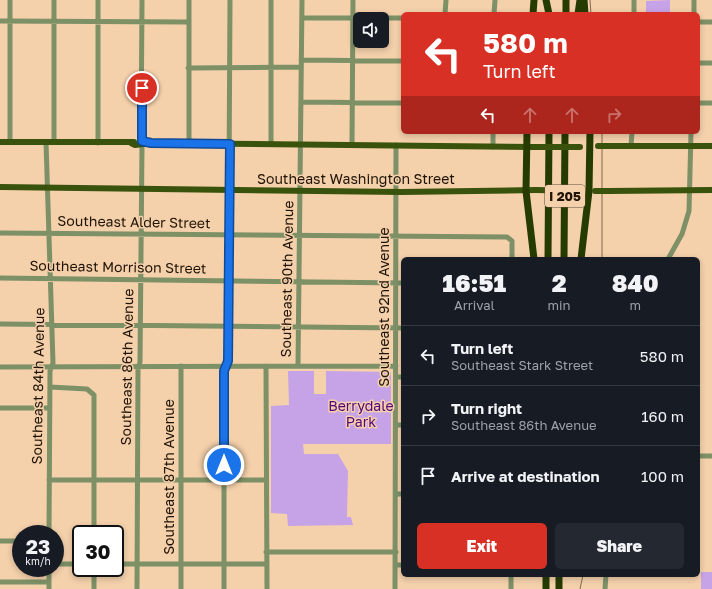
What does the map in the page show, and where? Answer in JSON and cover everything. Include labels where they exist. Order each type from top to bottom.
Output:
[{"type":"highway","points":[[533,12],[534,0]]},
{"type":"highway","points":[[546,0],[549,12]]},
{"type":"highway","points":[[550,0],[550,12]]},
{"type":"highway","points":[[566,0],[566,12]]},
{"type":"highway","points":[[578,12],[580,0]]},
{"type":"highway","points":[[584,0],[584,12]]},
{"type":"highway","points":[[527,134],[526,191],[534,257]]},
{"type":"highway","name":"I 205","points":[[548,257],[549,134]]},
{"type":"highway","name":"I 205","points":[[564,257],[565,134]]},
{"type":"highway","points":[[581,257],[592,191],[590,134]]},
{"type":"highway","points":[[546,577],[546,589]]},
{"type":"highway","points":[[559,577],[559,589]]},
{"type":"main road","points":[[0,142],[493,147],[712,146]]},
{"type":"main road","name":"Southeast Washington Street","points":[[0,188],[396,192],[712,190]]},
{"type":"street","points":[[10,0],[10,142]]},
{"type":"street","points":[[54,0],[54,142]]},
{"type":"street","points":[[98,0],[98,143]]},
{"type":"street","name":"Southeast 86th Avenue","points":[[137,589],[137,480],[142,143],[142,0]]},
{"type":"street","points":[[189,0],[189,144]]},
{"type":"street","points":[[224,589],[224,371],[228,361],[230,0]]},
{"type":"street","points":[[271,144],[272,0]]},
{"type":"street","name":"Southeast 90th Avenue","points":[[298,366],[302,0]]},
{"type":"street","points":[[352,145],[353,0]]},
{"type":"street","points":[[445,12],[446,0]]},
{"type":"street","points":[[494,0],[494,12]]},
{"type":"street","points":[[634,0],[634,12]]},
{"type":"street","points":[[694,0],[694,12]]},
{"type":"street","points":[[302,18],[401,18]]},
{"type":"street","points":[[0,20],[188,22]]},
{"type":"street","points":[[700,22],[712,22]]},
{"type":"street","points":[[302,60],[401,61]]},
{"type":"street","points":[[700,63],[712,63]]},
{"type":"street","points":[[188,68],[301,67]]},
{"type":"street","points":[[301,102],[401,103]]},
{"type":"street","points":[[700,103],[712,103]]},
{"type":"street","points":[[493,134],[493,147]]},
{"type":"street","points":[[631,146],[632,134]]},
{"type":"street","points":[[669,257],[684,228],[689,210],[691,191],[691,134]]},
{"type":"street","name":"Southeast 84th Avenue","points":[[46,142],[54,363],[50,371],[49,525]]},
{"type":"street","name":"Southeast 92nd Avenue","points":[[395,589],[396,145]]},
{"type":"street","name":"Southeast Alder Street","points":[[0,233],[507,237],[512,241],[512,257]]},
{"type":"street","name":"Southeast Morrison Street","points":[[0,278],[401,283]]},
{"type":"street","points":[[0,324],[401,328]]},
{"type":"street","name":"Southeast 87th Avenue","points":[[181,366],[181,589]]},
{"type":"street","points":[[266,366],[267,589]]},
{"type":"street","points":[[0,367],[396,366]]},
{"type":"street","points":[[396,377],[401,377]]},
{"type":"street","points":[[50,387],[82,388],[90,390],[94,395],[94,525]]},
{"type":"street","points":[[0,408],[50,408]]},
{"type":"street","points":[[396,425],[401,425]]},
{"type":"street","points":[[700,456],[712,456]]},
{"type":"street","points":[[49,480],[266,480]]},
{"type":"street","points":[[396,494],[401,494]]},
{"type":"street","points":[[0,542],[12,541]]},
{"type":"street","points":[[266,552],[396,552]]},
{"type":"street","points":[[124,564],[266,564]]},
{"type":"street","points":[[395,565],[401,565]]},
{"type":"street","points":[[49,577],[49,589]]},
{"type":"street","points":[[94,577],[94,589]]},
{"type":"street","points":[[511,577],[511,589]]},
{"type":"street","points":[[606,577],[606,589]]},
{"type":"street","points":[[0,582],[49,582]]},
{"type":"green space","points":[[670,0],[670,12],[646,12],[646,1]]},
{"type":"green space","name":"Berrydale Park","points":[[288,371],[314,371],[314,394],[326,394],[326,371],[391,372],[391,444],[303,444],[304,454],[338,454],[348,471],[347,517],[351,517],[353,525],[288,526],[287,514],[271,513],[271,406],[289,405]]},
{"type":"green space","points":[[701,572],[712,572],[712,589],[701,589]]},
{"type":"tram line","points":[[590,0],[591,12]]},
{"type":"tram line","points":[[602,134],[602,257]]},
{"type":"tram line","points":[[580,589],[583,577]]},
{"type":"route","points":[[142,88],[142,141],[148,141],[151,143],[230,144],[228,361],[224,371],[224,465]]}]
